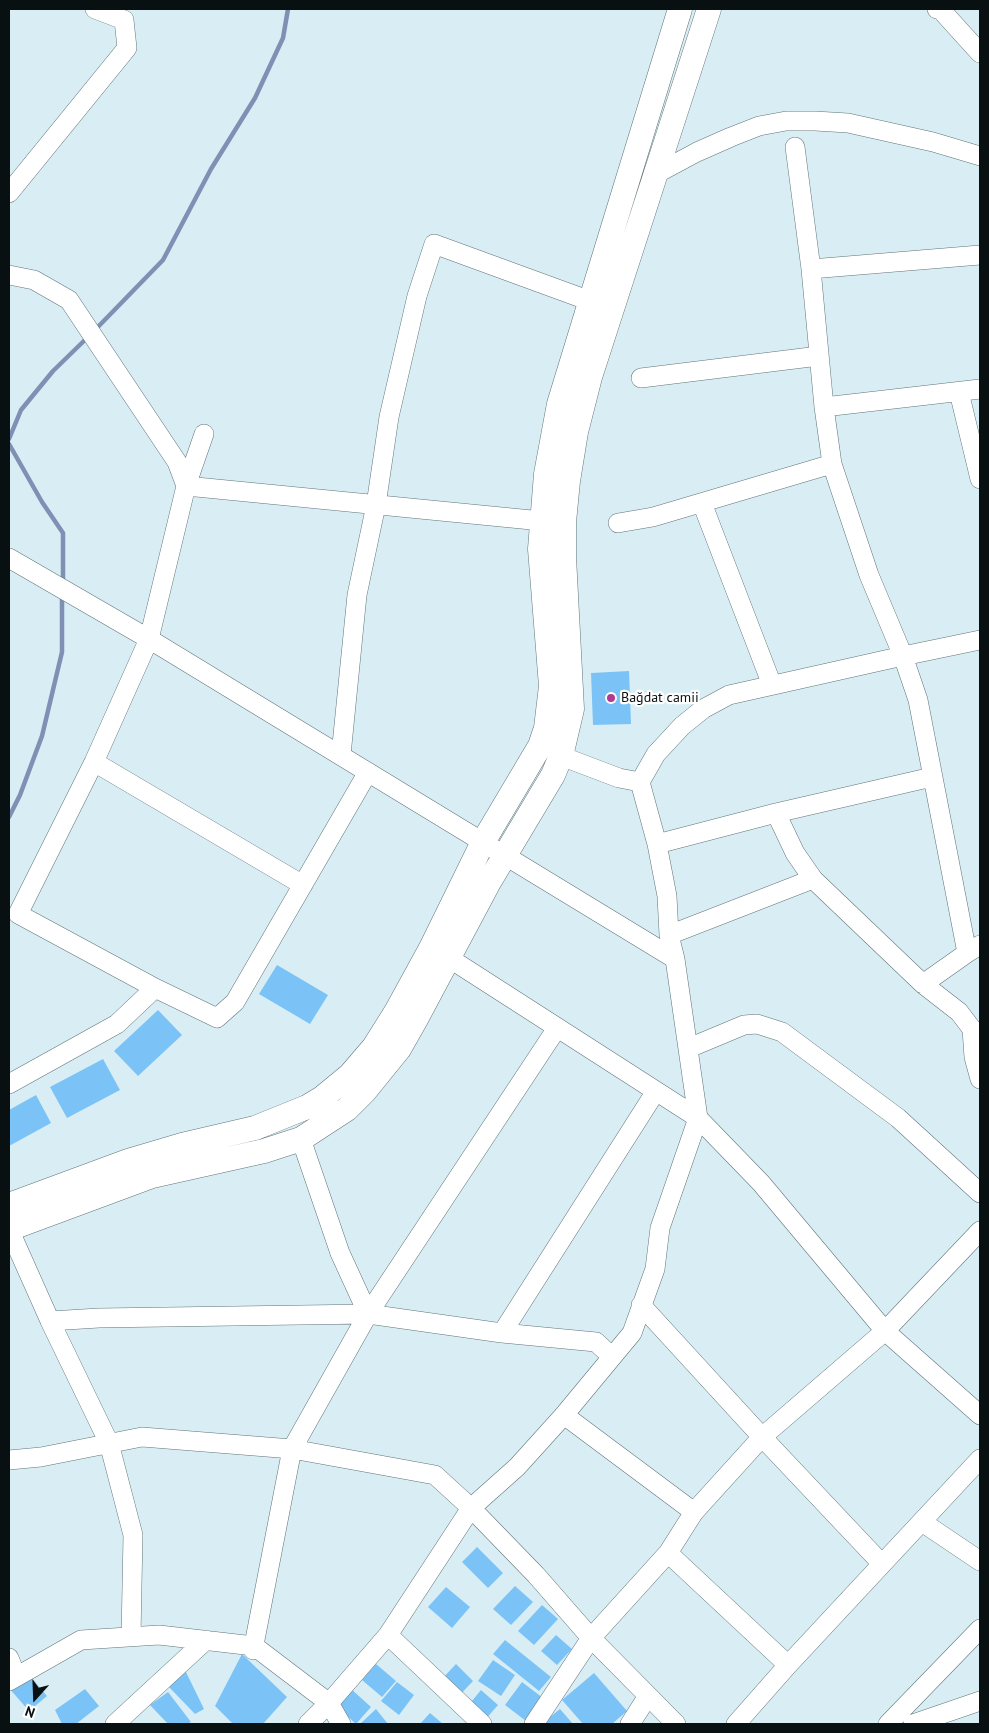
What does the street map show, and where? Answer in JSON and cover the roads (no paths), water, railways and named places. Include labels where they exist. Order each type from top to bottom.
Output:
[{"type":"main road","points":[[9,1205],[128,1161],[182,1145],[255,1128],[307,1107],[336,1088],[350,1075],[363,1061],[389,1024],[484,842],[540,746],[546,728],[551,686],[540,548],[546,474],[559,404],[680,9]]},
{"type":"main road","points":[[9,1229],[152,1176],[264,1151],[301,1139],[347,1109],[384,1070],[399,1049],[504,856],[553,775],[562,756],[572,710],[564,522],[576,432],[590,377],[709,9]]},
{"type":"street","points":[[9,193],[126,48],[124,20],[95,9]]},
{"type":"street","points":[[940,9],[980,53]]},
{"type":"street","points":[[656,174],[731,136],[759,126],[786,121],[848,123],[933,142],[980,156]]},
{"type":"street","points":[[795,147],[811,269],[824,407],[832,464],[869,575],[903,656],[918,700],[932,777],[974,949],[923,984]]},
{"type":"street","points":[[341,755],[357,594],[376,506],[389,417],[417,296],[434,244],[590,301]]},
{"type":"street","points":[[811,269],[980,255]]},
{"type":"street","points":[[9,275],[34,280],[69,300],[176,462],[186,486]]},
{"type":"street","points":[[641,378],[819,356]]},
{"type":"street","points":[[824,407],[980,389]]},
{"type":"street","points":[[959,392],[980,479]]},
{"type":"street","points":[[204,434],[186,486],[149,640],[94,762],[14,914],[155,988],[217,1018],[235,1002],[368,772]]},
{"type":"street","points":[[618,523],[653,517],[832,464]]},
{"type":"street","points":[[186,486],[542,521]]},
{"type":"street","points":[[702,502],[772,685]]},
{"type":"street","points":[[9,558],[44,577],[341,755],[675,959]]},
{"type":"street","points":[[308,1724],[329,1703],[388,1635],[471,1508],[517,1467],[564,1415],[632,1333],[655,1269],[660,1228],[698,1118],[675,959],[669,935],[666,896],[657,844],[640,782],[656,754],[682,726],[703,708],[729,695],[980,640]]},
{"type":"street","points":[[562,756],[619,778],[640,782]]},
{"type":"street","points":[[94,762],[302,885]]},
{"type":"street","points":[[657,844],[776,813],[932,777]]},
{"type":"street","points":[[776,813],[795,853],[813,879],[923,984],[959,1012],[972,1029],[974,1057],[980,1079]]},
{"type":"street","points":[[669,935],[813,879]]},
{"type":"street","points":[[449,958],[698,1118],[760,1183],[885,1331],[980,1415]]},
{"type":"street","points":[[9,1084],[116,1024],[155,988]]},
{"type":"street","points":[[689,1048],[744,1025],[757,1024],[782,1032],[898,1118],[980,1193]]},
{"type":"street","points":[[254,1648],[292,1449],[368,1314],[557,1028]]},
{"type":"street","points":[[502,1333],[656,1091]]},
{"type":"street","points":[[301,1139],[340,1253],[368,1314]]},
{"type":"street","points":[[9,1229],[50,1321],[109,1444],[133,1535],[131,1637]]},
{"type":"street","points":[[534,1724],[590,1638],[668,1553],[694,1512],[762,1437],[885,1331],[980,1231]]},
{"type":"street","points":[[642,1305],[762,1437],[882,1564]]},
{"type":"street","points":[[50,1321],[99,1318],[368,1314],[502,1333],[596,1342],[611,1356]]},
{"type":"street","points":[[564,1415],[694,1512]]},
{"type":"street","points":[[9,1460],[41,1457],[142,1437],[292,1449],[435,1475],[471,1508],[536,1575],[590,1638],[676,1724]]},
{"type":"street","points":[[736,1724],[788,1665],[980,1459]]},
{"type":"street","points":[[922,1522],[980,1561]]},
{"type":"street","points":[[668,1553],[788,1665]]},
{"type":"street","points":[[888,1724],[980,1629]]},
{"type":"street","points":[[9,1658],[12,1678],[81,1640],[159,1635],[254,1648],[329,1703],[341,1724]]},
{"type":"street","points":[[388,1635],[482,1724]]},
{"type":"street","points":[[115,1724],[206,1640]]},
{"type":"street","points":[[630,1724],[648,1696]]},
{"type":"street","points":[[913,1724],[980,1701]]},
{"type":"waterway","points":[[94,331],[163,260],[211,169],[255,98],[283,38],[288,9]]},
{"type":"waterway","points":[[9,439],[21,410],[53,371],[89,336]]},
{"type":"waterway","points":[[9,444],[42,502],[63,533],[63,584]]},
{"type":"waterway","points":[[9,817],[20,795],[42,736],[62,652],[62,595]]},
{"type":"place","name":"Bağdat camii","points":[[611,698]]}]
